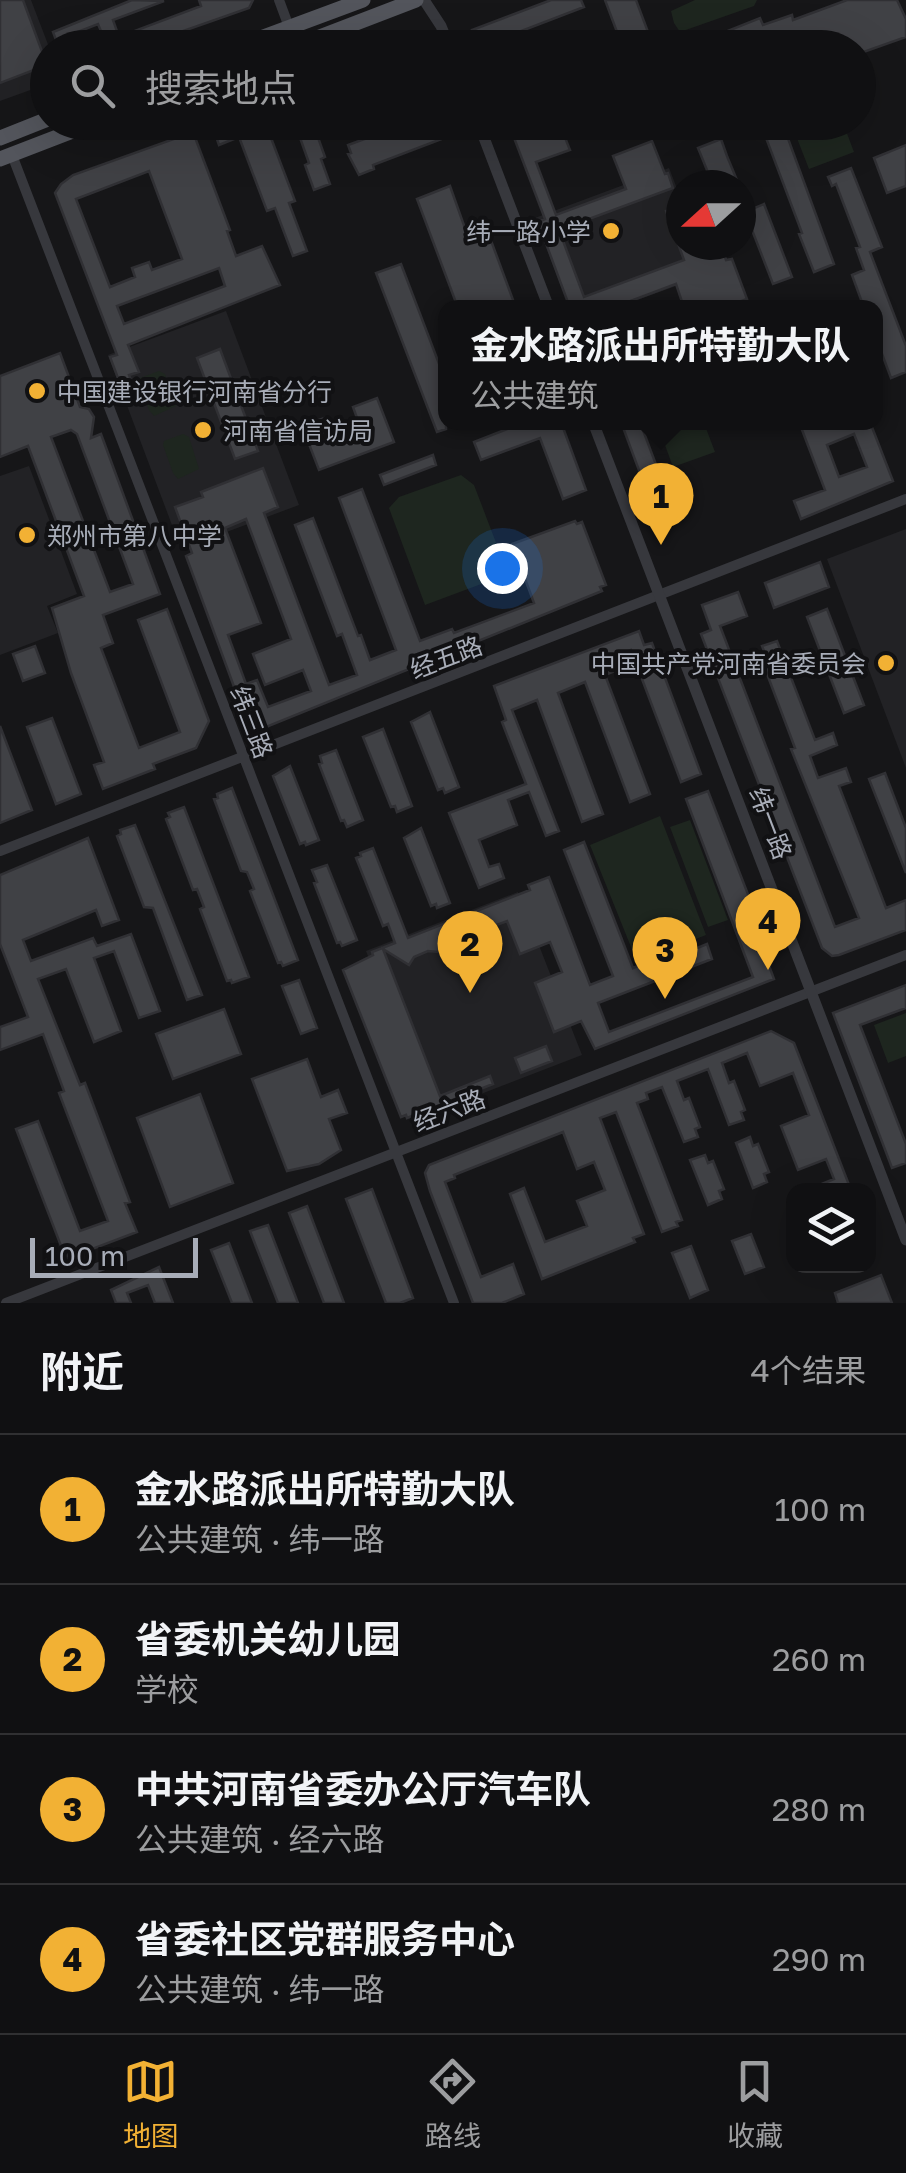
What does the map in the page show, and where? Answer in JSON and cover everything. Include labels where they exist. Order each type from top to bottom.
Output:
[{"type":"main road","points":[[281,30],[363,0]]},
{"type":"main road","points":[[338,30],[416,0]]},
{"type":"main road","points":[[0,138],[30,126]]},
{"type":"main road","points":[[6,157],[50,140]]},
{"type":"street","points":[[279,0],[289,27]]},
{"type":"street","points":[[424,0],[443,30]]},
{"type":"street","points":[[485,140],[546,300]]},
{"type":"street","name":"纬三路","points":[[6,157],[244,756],[454,1303]]},
{"type":"street","name":"纬一路","points":[[596,430],[906,1240]]},
{"type":"street","name":"经五路","points":[[0,851],[906,500]]},
{"type":"street","name":"经六路","points":[[6,1303],[906,954]]},
{"type":"shaded area","points":[[0,0],[31,0],[42,30],[30,30],[30,90],[0,101]]},
{"type":"shaded area","points":[[695,0],[757,0],[754,6],[686,30],[679,30],[671,11]]},
{"type":"shaded area","points":[[798,140],[849,140],[854,152],[809,169]]},
{"type":"shaded area","name":"纬一路小学","points":[[669,168],[666,260],[695,260],[709,274],[637,300],[566,300],[535,218]]},
{"type":"shaded area","name":"河南省信访局","points":[[226,311],[299,505],[181,549],[108,355]]},
{"type":"shaded area","points":[[159,371],[165,374],[176,406],[154,416],[139,382],[140,378]]},
{"type":"shaded area","points":[[660,430],[707,430],[715,452],[673,467]]},
{"type":"shaded area","points":[[183,434],[189,437],[199,469],[178,479],[163,445],[164,441]]},
{"type":"shaded area","name":"郑州市第八中学","points":[[29,466],[77,594],[47,606],[58,633],[0,655],[0,476]]},
{"type":"shaded area","points":[[461,475],[474,485],[508,574],[425,605],[389,508],[399,497]]},
{"type":"shaded area","name":"中国共产党河南省委员会","points":[[906,529],[906,768],[827,559]]},
{"type":"shaded area","points":[[660,816],[706,935],[637,962],[590,845]]},
{"type":"shaded area","points":[[690,820],[728,920],[708,927],[670,827]]},
{"type":"shaded area","points":[[518,892],[582,1055],[429,1114],[366,951]]},
{"type":"shaded area","points":[[906,1013],[906,1056],[888,1063],[874,1025]]},
{"type":"building","points":[[0,0],[23,0],[34,30],[30,30],[30,72],[0,83]]},
{"type":"building","points":[[132,0],[164,1],[113,20],[117,30],[100,30],[98,24],[83,30],[58,30]]},
{"type":"building","points":[[199,0],[253,0],[249,8],[186,30],[138,30],[201,6]]},
{"type":"building","points":[[551,0],[581,0],[584,7],[524,30],[472,30]]},
{"type":"building","points":[[605,0],[636,0],[647,30],[616,30]]},
{"type":"building","points":[[847,0],[897,0],[906,19],[906,37],[876,48],[876,30],[730,30],[760,18],[763,25],[792,15],[793,20]]},
{"type":"building","points":[[171,140],[196,140],[236,256],[262,246],[280,285],[128,345],[139,372],[129,375],[138,398],[127,402],[110,357],[117,355],[55,193],[73,175]],"holes":[[[149,171],[182,259],[152,270],[149,262],[132,268],[135,277],[110,287],[76,199]],[[219,268],[225,286],[124,324],[117,306]]]},
{"type":"building","points":[[240,140],[272,140],[295,201],[289,203],[307,251],[293,256],[275,208],[267,211]]},
{"type":"building","points":[[301,140],[319,140],[330,184],[314,190],[305,165],[309,163]]},
{"type":"building","points":[[362,140],[439,140],[373,165],[374,169],[359,175],[348,154],[348,145]]},
{"type":"building","points":[[515,140],[566,140],[570,150],[536,162],[556,215],[626,189],[613,156],[652,141],[666,174],[666,191],[559,230],[584,297],[684,260],[732,260],[747,299],[681,300],[676,284],[633,300],[567,300],[538,222],[545,219]]},
{"type":"building","points":[[721,140],[733,170],[707,170],[698,148]]},
{"type":"building","points":[[767,140],[789,140],[834,264],[814,272],[799,234],[802,233]]},
{"type":"building","points":[[906,145],[906,186],[887,193],[874,158]]},
{"type":"building","points":[[851,168],[882,247],[870,252],[906,346],[906,372],[891,378],[883,357],[883,300],[861,300],[852,275],[864,270],[856,248],[860,247],[836,184],[832,186],[828,177]]},
{"type":"building","points":[[450,186],[467,234],[486,227],[513,300],[455,300],[417,199]]},
{"type":"building","points":[[764,204],[792,277],[773,284],[756,240],[756,207]]},
{"type":"building","points":[[401,264],[438,361],[438,430],[443,430],[437,432],[376,273]]},
{"type":"building","points":[[220,349],[258,451],[235,459],[197,358]]},
{"type":"building","points":[[60,353],[80,407],[89,409],[94,417],[91,438],[101,434],[160,594],[103,615],[113,643],[101,648],[139,748],[180,732],[138,620],[167,609],[209,721],[196,748],[103,789],[94,765],[104,762],[52,608],[84,596],[28,446],[0,457],[0,376]],"holes":[[[71,430],[77,434],[133,584],[110,592],[51,437]]]},
{"type":"building","points":[[377,398],[394,442],[319,470],[302,426],[327,417],[338,435],[355,429],[351,420],[357,418],[353,407]]},
{"type":"building","points":[[505,430],[564,430],[586,490],[563,499],[540,438],[481,460],[474,442]]},
{"type":"building","points":[[624,430],[643,430],[670,502],[653,508]]},
{"type":"building","points":[[802,430],[873,430],[893,481],[801,519],[794,501],[825,490]],"holes":[[[854,434],[867,467],[839,477],[827,445]]]},
{"type":"building","points":[[433,455],[436,465],[384,485],[380,475]]},
{"type":"building","points":[[263,468],[278,507],[264,513],[329,685],[357,675],[342,634],[337,636],[295,525],[313,518],[370,660],[396,650],[339,498],[362,489],[420,641],[452,629],[454,633],[534,603],[512,544],[575,521],[582,522],[606,585],[600,587],[602,591],[251,733],[186,556],[192,553],[175,507],[203,497],[201,492]],"holes":[[[246,519],[291,639],[253,654],[265,685],[303,670],[311,691],[268,707],[257,680],[246,684],[228,635],[261,623],[225,528]]]},
{"type":"building","points":[[820,562],[829,587],[774,608],[765,583]]},
{"type":"building","points":[[738,592],[747,616],[720,626],[835,927],[859,918],[791,749],[795,748],[761,658],[766,656],[762,646],[777,641],[815,740],[833,733],[837,745],[810,756],[818,778],[846,768],[851,782],[839,786],[886,908],[906,900],[906,930],[839,955],[832,956],[822,948],[701,634],[711,630],[702,605]]},
{"type":"building","points":[[827,609],[864,705],[844,713],[807,617]]},
{"type":"building","points":[[639,631],[644,645],[652,643],[701,774],[681,782],[631,650],[612,658],[617,670],[605,675],[650,794],[630,802],[585,682],[558,693],[603,814],[582,822],[537,700],[512,710],[559,831],[546,836],[529,792],[508,800],[517,825],[479,840],[489,867],[499,864],[504,878],[479,888],[449,813],[526,784],[502,722],[506,720],[494,686]]},
{"type":"building","points":[[35,646],[45,673],[23,681],[13,654]]},
{"type":"building","points":[[430,712],[459,787],[445,793],[443,788],[438,790],[411,722]]},
{"type":"building","points":[[52,718],[81,794],[56,804],[27,727]]},
{"type":"building","points":[[0,726],[32,810],[0,823]]},
{"type":"building","points":[[383,729],[412,806],[397,812],[395,806],[391,807],[363,737]]},
{"type":"building","points":[[336,750],[363,820],[347,827],[341,821],[319,764],[320,756]]},
{"type":"building","points":[[290,766],[319,840],[306,845],[300,844],[273,776]]},
{"type":"building","points":[[885,773],[906,828],[906,873],[869,779]]},
{"type":"building","points":[[232,788],[298,960],[283,966],[278,963],[250,891],[254,889],[247,872],[241,871],[214,799]]},
{"type":"building","points":[[708,791],[756,915],[751,917],[774,979],[595,1049],[581,1021],[554,1032],[535,983],[562,972],[550,942],[520,954],[507,921],[491,927],[487,935],[477,931],[469,941],[460,938],[453,947],[443,943],[438,952],[428,951],[414,957],[409,965],[383,949],[440,1096],[490,1076],[493,1084],[401,1117],[343,970],[373,955],[372,952],[395,943],[388,924],[383,926],[356,858],[360,853],[373,848],[408,938],[530,890],[528,885],[549,877],[590,985],[613,976],[564,850],[584,842],[633,968],[683,948],[685,953],[707,944],[712,959],[598,1003],[609,1032],[753,977],[686,799]]},
{"type":"building","points":[[184,807],[249,977],[232,983],[227,981],[200,909],[204,907],[197,889],[193,890],[166,819],[170,817],[168,813]]},
{"type":"building","points":[[135,825],[202,995],[187,1000],[153,908],[144,907],[117,836],[120,830]]},
{"type":"building","points":[[421,828],[450,903],[437,908],[436,904],[431,906],[404,838]]},
{"type":"building","points":[[88,838],[119,920],[102,926],[96,910],[23,940],[31,961],[93,938],[97,946],[131,934],[160,1011],[139,1018],[114,951],[94,958],[121,1031],[94,1042],[66,969],[38,979],[80,1085],[85,1083],[130,1202],[125,1203],[137,1232],[66,1259],[16,1129],[38,1121],[80,1231],[108,1221],[59,1093],[64,1091],[43,1034],[0,1050],[0,1027],[28,1017],[0,944],[0,875]]},
{"type":"building","points":[[327,865],[357,940],[342,946],[337,943],[314,883],[317,882],[312,870]]},
{"type":"building","points":[[299,980],[317,1028],[301,1034],[282,986]]},
{"type":"building","points":[[906,985],[906,1008],[860,1025],[906,1144],[906,1163],[892,1168],[833,1013]]},
{"type":"building","points":[[224,1009],[241,1054],[173,1079],[156,1034]]},
{"type":"building","points":[[771,1031],[794,1043],[848,1183],[824,1183],[834,1179],[826,1159],[798,1170],[781,1126],[809,1115],[793,1073],[760,1086],[747,1053],[722,1063],[729,1083],[734,1081],[745,1110],[741,1112],[744,1120],[729,1125],[708,1069],[677,1081],[684,1100],[689,1098],[700,1127],[695,1129],[698,1137],[684,1142],[662,1087],[646,1093],[648,1099],[637,1103],[682,1220],[676,1222],[678,1226],[662,1232],[616,1112],[600,1118],[644,1234],[633,1238],[635,1242],[542,1279],[510,1194],[524,1188],[545,1242],[587,1226],[577,1201],[605,1190],[594,1162],[577,1169],[563,1132],[445,1182],[481,1277],[513,1264],[524,1294],[502,1303],[473,1303],[430,1191],[425,1173],[429,1165]]},
{"type":"building","points":[[546,1046],[552,1061],[521,1073],[515,1058]]},
{"type":"building","points":[[307,1059],[321,1097],[338,1090],[347,1113],[329,1119],[341,1150],[319,1164],[287,1171],[252,1079]]},
{"type":"building","points":[[200,1094],[233,1183],[170,1207],[137,1118]]},
{"type":"building","points":[[750,1137],[753,1146],[758,1144],[769,1172],[764,1174],[767,1182],[753,1188],[736,1143]]},
{"type":"building","points":[[705,1155],[708,1163],[713,1161],[724,1189],[719,1191],[722,1199],[708,1205],[690,1160]]},
{"type":"building","points":[[372,1189],[413,1298],[400,1303],[386,1303],[346,1199]]},
{"type":"building","points":[[307,1206],[344,1303],[324,1303],[289,1213]]},
{"type":"building","points":[[268,1225],[298,1303],[278,1303],[250,1231]]},
{"type":"building","points":[[751,1234],[764,1267],[745,1274],[732,1241]]},
{"type":"building","points":[[229,1243],[252,1303],[232,1303],[211,1250]]},
{"type":"building","points":[[691,1246],[708,1290],[690,1298],[672,1253]]},
{"type":"building","points":[[159,1267],[173,1303],[155,1303],[148,1285],[127,1293],[131,1303],[116,1303],[111,1290]]},
{"type":"building","points":[[881,1275],[892,1303],[838,1303],[835,1293]]},
{"type":"place","name":"纬一路小学","points":[[611,231]]},
{"type":"place","name":"中国建设银行河南省分行","points":[[37,391]]},
{"type":"place","name":"河南省信访局","points":[[203,430]]},
{"type":"place","name":"郑州市第八中学","points":[[27,535]]},
{"type":"place","name":"金水路派出所特勤大队","points":[[661,545]]},
{"type":"place","name":"中国共产党河南省委员会","points":[[886,663]]},
{"type":"place","name":"省委社区党群服务中心","points":[[768,970]]},
{"type":"place","name":"省委机关幼儿园","points":[[470,993]]},
{"type":"place","name":"中共河南省委办公厅汽车队","points":[[665,999]]}]
